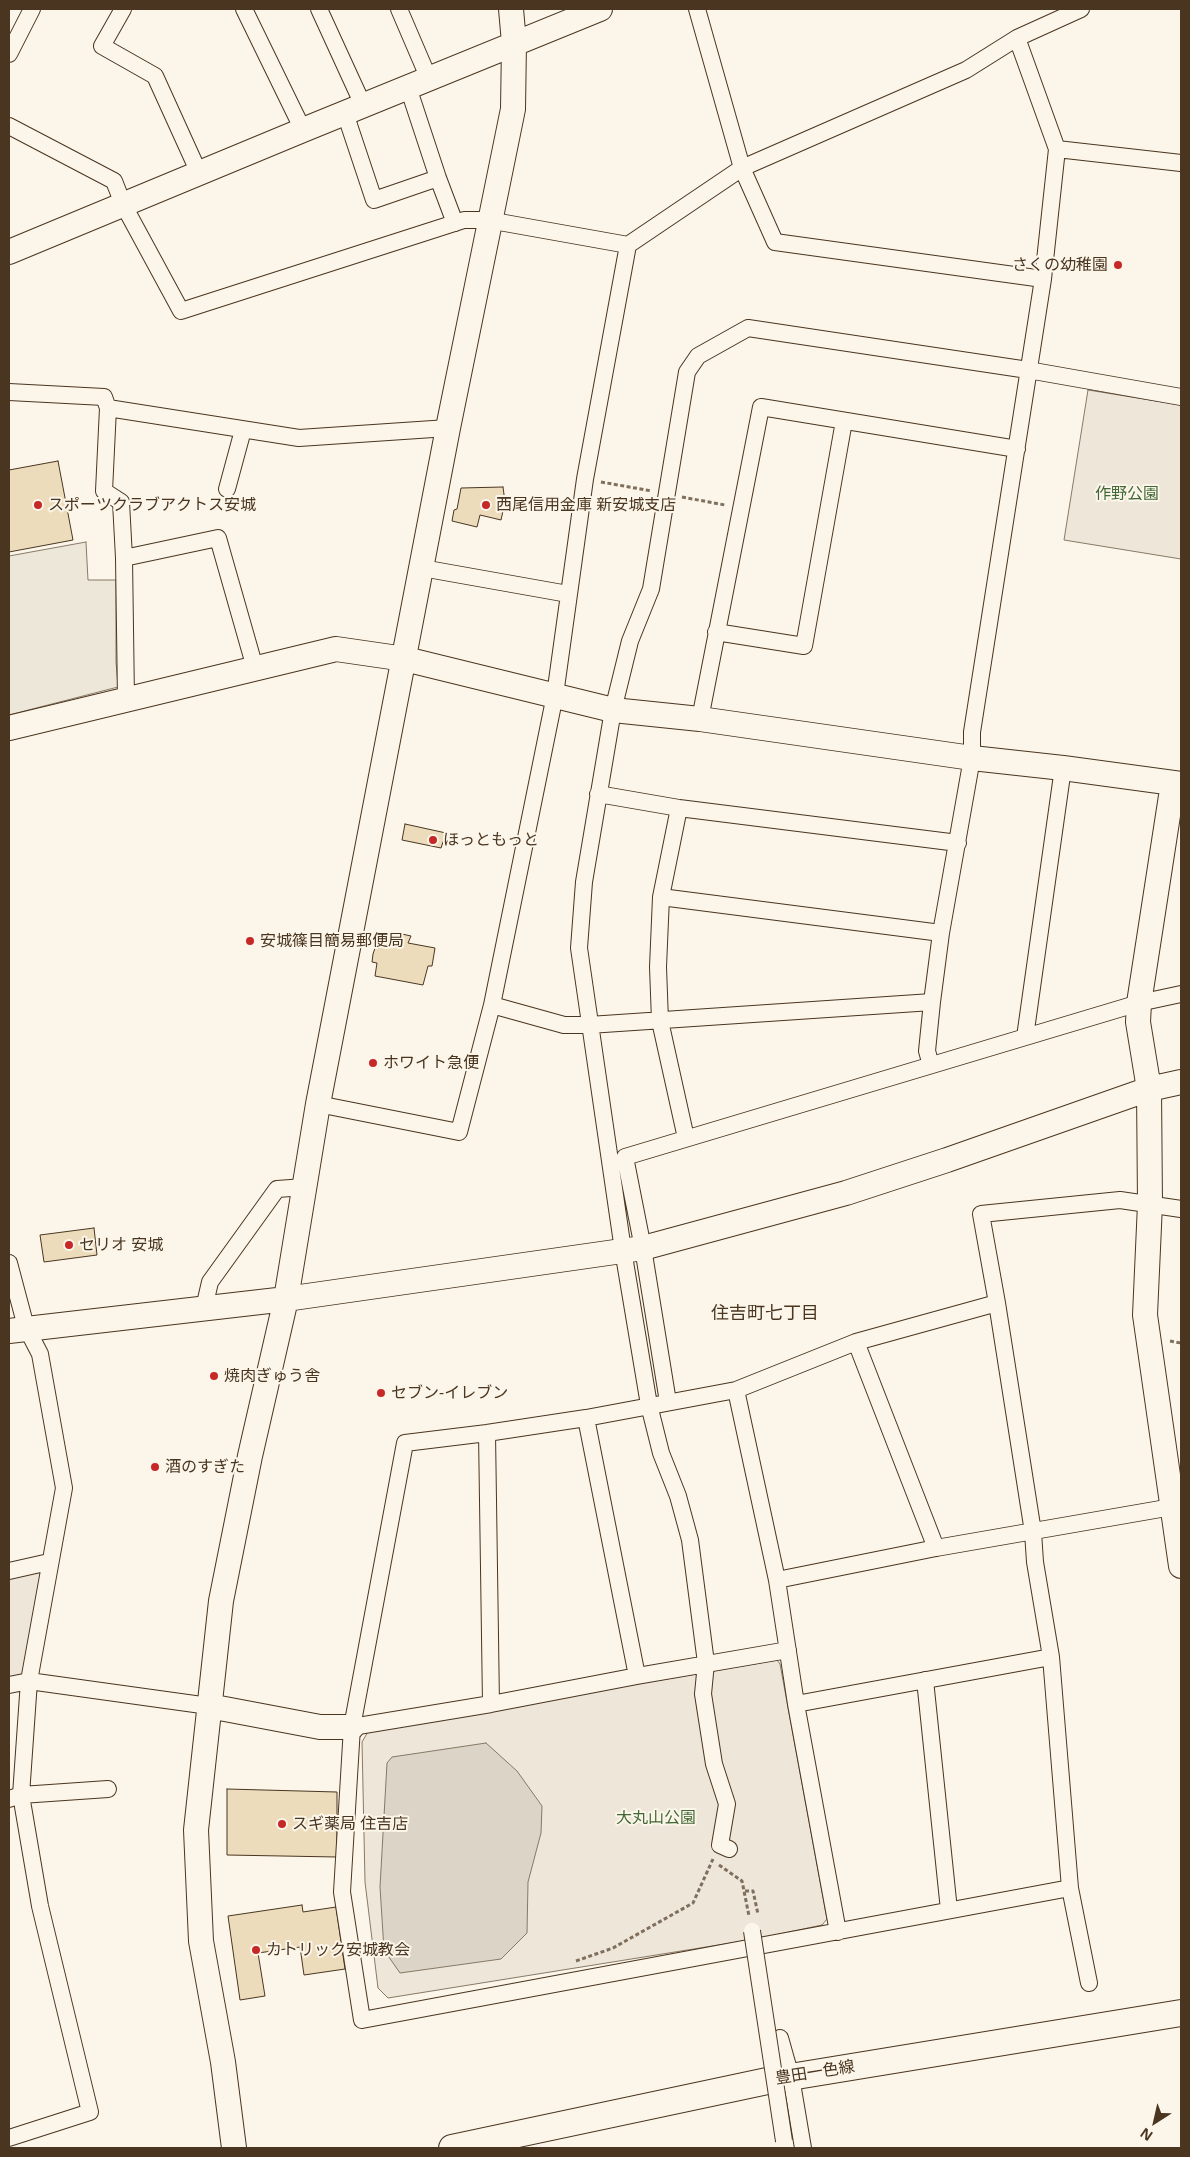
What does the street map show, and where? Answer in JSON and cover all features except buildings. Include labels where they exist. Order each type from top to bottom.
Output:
[{"type":"main road","name":"豊田一色線","points":[[452,2148],[791,2077],[1181,2013]]},
{"type":"street","points":[[9,54],[32,9]]},
{"type":"street","points":[[123,9],[102,46],[155,76],[199,173]]},
{"type":"street","points":[[244,9],[303,130]]},
{"type":"street","points":[[319,9],[354,109],[374,200],[438,178]]},
{"type":"street","points":[[399,9],[418,83],[438,178],[455,223]]},
{"type":"street","points":[[234,2148],[223,2062],[201,1941],[196,1830],[221,1601],[250,1456],[286,1299],[318,1104],[488,220],[513,109],[514,42],[510,9]]},
{"type":"street","points":[[9,252],[514,42],[600,9]]},
{"type":"street","points":[[697,9],[742,168],[775,242],[1043,279]]},
{"type":"street","points":[[9,126],[114,181],[123,204],[181,311],[464,220],[488,220],[628,245],[742,168],[966,70],[1017,38],[1081,9]]},
{"type":"street","points":[[930,1065],[927,1051],[941,933],[972,758],[972,732],[1043,279],[1057,149],[1017,38]]},
{"type":"street","points":[[1057,149],[1181,163]]},
{"type":"street","points":[[318,1104],[459,1132],[492,1005],[555,696],[585,479],[628,245]]},
{"type":"street","points":[[668,1402],[633,1249],[589,1025],[579,948],[584,882],[613,710],[630,641],[652,589],[687,372],[698,356],[748,328],[1028,370],[1181,396]]},
{"type":"street","points":[[9,392],[104,397],[108,408],[104,491],[121,502],[124,558],[126,699]]},
{"type":"street","points":[[700,719],[761,407],[1016,449]]},
{"type":"street","points":[[108,408],[299,438],[448,428]]},
{"type":"street","points":[[716,632],[804,646],[844,421]]},
{"type":"street","points":[[227,489],[243,430]]},
{"type":"street","points":[[124,558],[218,538],[255,668]]},
{"type":"street","points":[[422,568],[568,594]]},
{"type":"street","points":[[9,728],[336,648],[405,659],[613,710],[700,719],[972,758],[1177,783],[1139,1003],[1138,1022],[1149,1089],[1150,1204],[1145,1315],[1181,1566]]},
{"type":"street","points":[[1025,1037],[1063,768]]},
{"type":"street","points":[[598,794],[679,808],[958,843]]},
{"type":"street","points":[[679,808],[661,897],[658,968],[660,1021],[686,1138]]},
{"type":"street","points":[[661,897],[941,933]]},
{"type":"street","points":[[724,1847],[727,1804],[714,1764],[703,1694],[706,1663],[690,1540],[678,1496],[662,1453],[649,1405],[625,1157],[1139,1003],[1181,994]]},
{"type":"street","points":[[492,1005],[564,1025],[589,1025],[932,1002]]},
{"type":"street","points":[[18,1329],[286,1299],[633,1249],[846,1194],[1149,1089],[1181,1082]]},
{"type":"street","points":[[204,1308],[210,1282],[277,1189],[305,1187]]},
{"type":"street","points":[[1089,1982],[1070,1888],[1052,1657],[1035,1562],[1033,1532],[981,1214],[1120,1200],[1181,1209]]},
{"type":"street","points":[[9,1263],[18,1329],[40,1354],[64,1488],[49,1562],[29,1681],[15,1797],[90,2112],[9,2138]]},
{"type":"street","points":[[997,1303],[856,1342],[736,1390],[586,1418],[405,1443],[352,1727],[342,1892],[362,2020],[1070,1888]]},
{"type":"street","points":[[856,1342],[936,1548]]},
{"type":"street","points":[[736,1390],[777,1580],[796,1704],[838,1932]]},
{"type":"street","points":[[586,1418],[637,1676]]},
{"type":"street","points":[[487,1433],[491,1704]]},
{"type":"street","points":[[777,1580],[936,1548],[1172,1507]]},
{"type":"street","points":[[9,1570],[49,1562]]},
{"type":"street","points":[[9,1685],[29,1681],[209,1706],[320,1727],[352,1727],[491,1704],[706,1663],[788,1650]]},
{"type":"street","points":[[796,1704],[1052,1657]]},
{"type":"street","points":[[925,1680],[949,1910]]},
{"type":"street","points":[[15,1797],[108,1789]]},
{"type":"street","points":[[752,1932],[784,2141]]},
{"type":"street","points":[[780,2038],[791,2077],[803,2148]]},
{"type":"path","points":[[724,1847],[719,1864],[742,1881],[752,1932]]},
{"type":"path","points":[[569,1963],[613,1948],[693,1902],[724,1847]]},
{"type":"path","points":[[745,1891],[753,1891],[758,1914]]},
{"type":"green space","name":"作野公園","points":[[1088,390],[1181,405],[1181,559],[1064,540]]},
{"type":"green space","points":[[42,1569],[24,1677],[9,1679],[9,1576]]},
{"type":"green space","name":"大丸山公園","points":[[777,1660],[780,1664],[827,1919],[822,1925],[756,1939],[388,1998],[378,1988],[365,1882],[362,1742],[369,1730]]},
{"type":"shaded area","points":[[86,542],[88,580],[116,580],[116,662],[118,687],[9,715],[9,556]]},
{"type":"shaded area","points":[[486,1743],[517,1771],[542,1806],[541,1833],[528,1882],[527,1933],[501,1959],[400,1973],[384,1950],[380,1887],[387,1763],[392,1757]]},
{"type":"place","name":"さくの幼稚園","points":[[1118,265]]},
{"type":"place","name":"スポーツクラブアクトス安城","points":[[38,505]]},
{"type":"place","name":"西尾信用金庫 新安城支店","points":[[486,505]]},
{"type":"place","name":"ほっともっと","points":[[433,840]]},
{"type":"place","name":"安城篠目簡易郵便局","points":[[250,941]]},
{"type":"place","name":"ホワイト急便","points":[[373,1063]]},
{"type":"place","name":"セリオ 安城","points":[[69,1245]]},
{"type":"place","name":"焼肉ぎゅう舎","points":[[214,1376]]},
{"type":"place","name":"セブン-イレブン","points":[[381,1393]]},
{"type":"place","name":"酒のすぎた","points":[[155,1467]]},
{"type":"place","name":"スギ薬局 住吉店","points":[[282,1824]]},
{"type":"place","name":"カトリック安城教会","points":[[256,1950]]},
{"type":"district","name":"住吉町七丁目","points":[[765,1314]]}]
